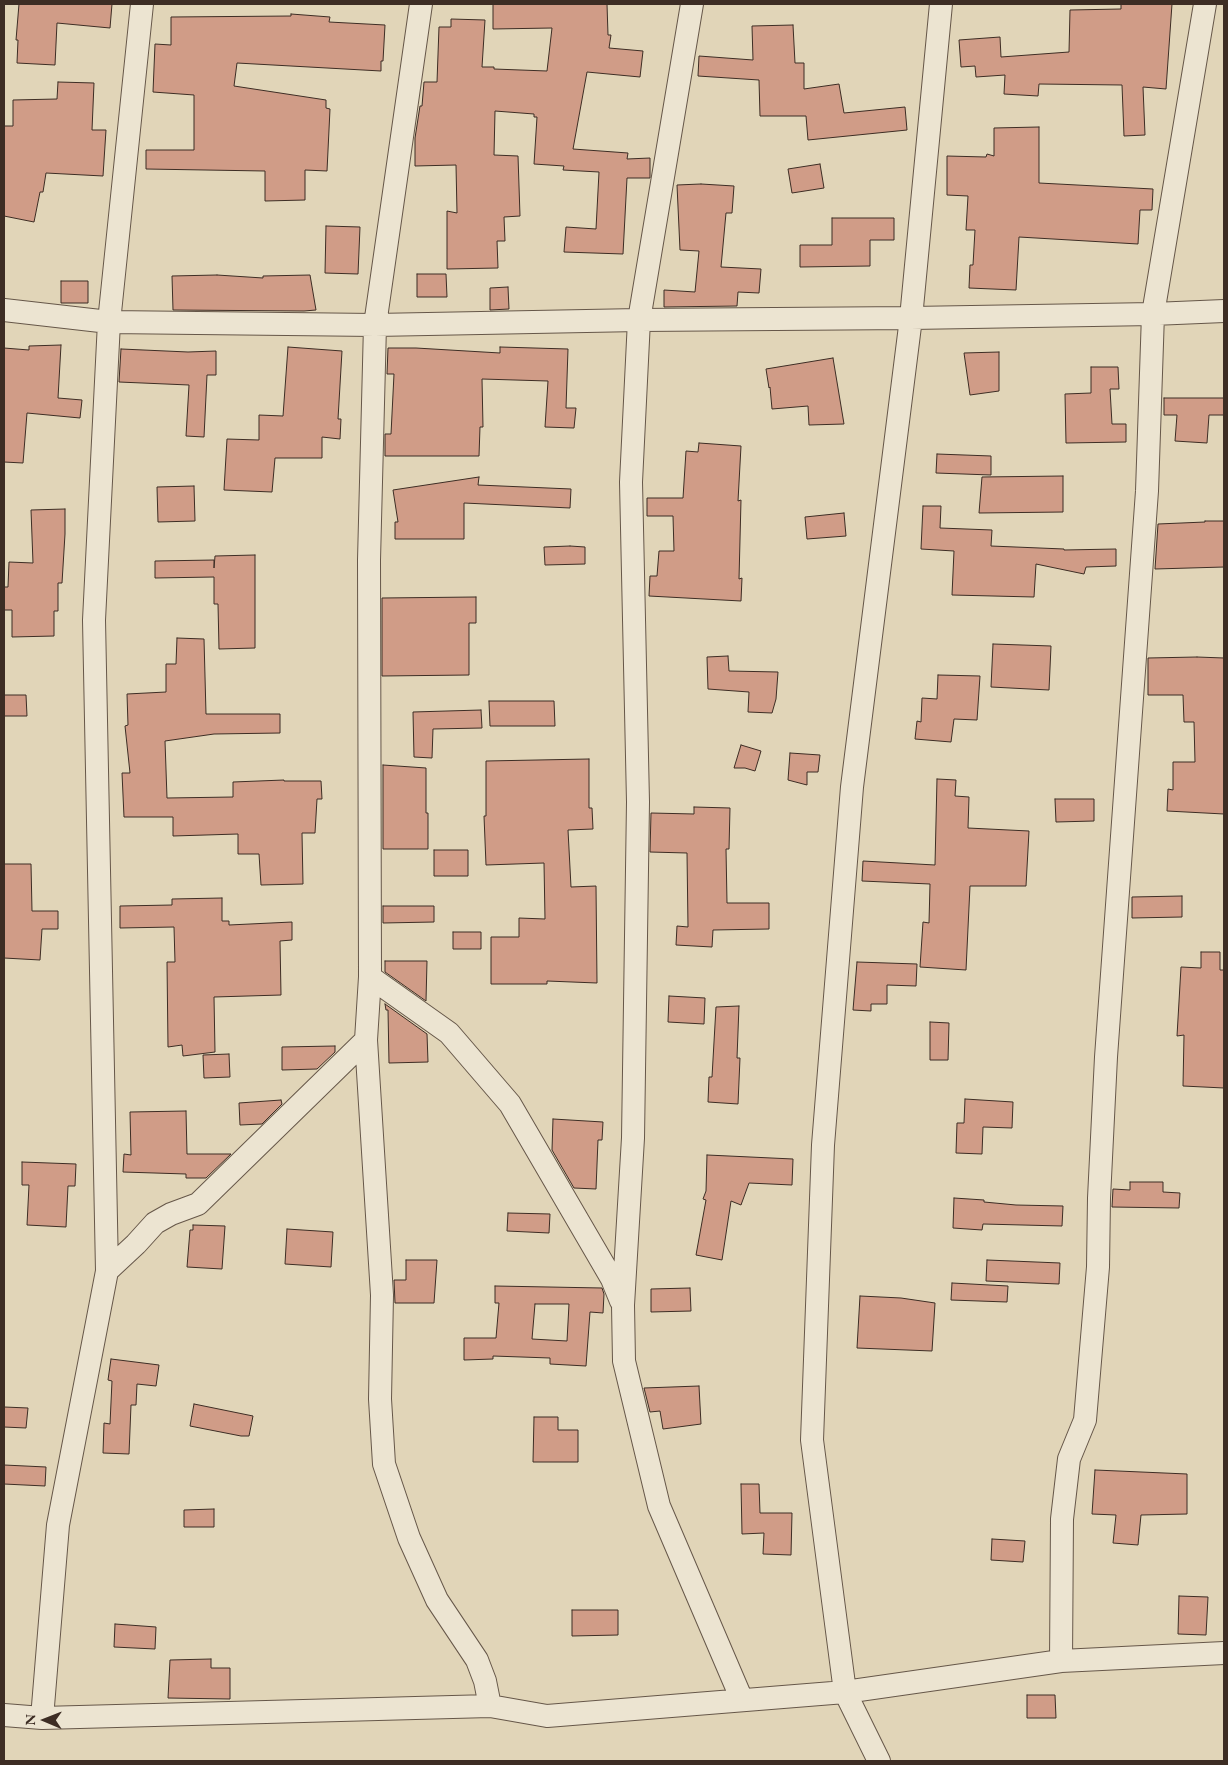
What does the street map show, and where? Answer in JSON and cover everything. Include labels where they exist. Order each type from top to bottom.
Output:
[{"type":"street","points":[[42,1718],[58,1525],[107,1271],[94,620],[109,322],[142,4]]},
{"type":"street","points":[[421,4],[375,326],[369,560],[370,977],[366,1040],[382,1295],[380,1399],[384,1464],[409,1538],[438,1600],[477,1660],[485,1681],[490,1706]]},
{"type":"street","points":[[692,4],[639,320],[631,482],[638,802],[633,1138],[622,1304],[624,1361],[659,1506],[742,1700]]},
{"type":"street","points":[[879,1761],[845,1692],[812,1440],[823,1145],[852,787],[911,318],[941,4]]},
{"type":"street","points":[[1061,1661],[1062,1519],[1069,1459],[1085,1420],[1098,1267],[1099,1198],[1106,1057],[1147,491],[1153,314],[1205,4]]},
{"type":"street","points":[[4,310],[109,322],[375,326],[639,320],[1153,314],[1224,311]]},
{"type":"street","points":[[370,977],[449,1033],[510,1104],[612,1279],[622,1304]]},
{"type":"street","points":[[107,1271],[155,1223],[171,1214],[198,1204],[366,1040]]},
{"type":"street","points":[[4,1715],[42,1718],[490,1706],[547,1716],[845,1692],[1061,1661],[1224,1653]]},
{"type":"building","points":[[19,4],[112,4],[110,28],[57,23],[55,65],[17,63],[18,40],[16,40]]},
{"type":"building","points":[[493,4],[607,4],[608,35],[611,35],[609,48],[643,51],[640,77],[587,72],[573,149],[628,153],[627,159],[650,158],[650,178],[627,178],[623,254],[564,252],[566,227],[596,229],[599,172],[563,170],[564,166],[534,164],[537,117],[534,117],[534,114],[495,111],[494,155],[518,156],[520,216],[504,217],[505,241],[497,241],[498,268],[447,269],[447,211],[457,213],[456,165],[415,166],[415,138],[420,106],[422,106],[424,82],[437,82],[439,27],[451,27],[451,19],[485,20],[482,67],[547,71],[552,28],[493,29]]},
{"type":"building","points":[[1121,4],[1172,4],[1166,89],[1143,87],[1145,135],[1124,136],[1122,85],[1039,84],[1038,96],[1004,94],[1005,75],[976,77],[975,66],[961,67],[959,40],[1000,37],[1001,57],[1069,52],[1070,10],[1121,9]]},
{"type":"building","points":[[291,14],[330,17],[329,22],[385,25],[381,71],[237,63],[234,86],[326,100],[326,108],[330,109],[327,171],[305,170],[305,200],[265,201],[265,171],[146,169],[146,150],[194,150],[194,95],[153,92],[155,44],[171,45],[171,17],[291,16]]},
{"type":"building","points":[[793,25],[795,63],[804,63],[804,89],[839,84],[844,113],[905,107],[907,130],[808,140],[806,116],[760,116],[759,80],[698,76],[699,56],[753,60],[752,26]]},
{"type":"building","points":[[58,82],[94,83],[92,130],[106,130],[103,176],[46,173],[43,192],[40,192],[34,222],[4,216],[4,126],[13,126],[13,100],[57,99]]},
{"type":"building","points":[[1039,127],[1039,183],[1153,189],[1152,210],[1140,210],[1138,244],[1019,237],[1016,290],[969,288],[970,265],[973,265],[975,230],[966,230],[968,196],[947,195],[947,156],[986,157],[987,154],[994,156],[994,128]]},
{"type":"building","points":[[820,164],[824,188],[792,193],[788,169]]},
{"type":"building","points":[[677,185],[734,186],[732,213],[726,213],[721,267],[761,269],[759,293],[738,292],[737,306],[664,307],[664,290],[695,292],[699,251],[680,250]]},
{"type":"building","points":[[832,218],[894,218],[894,240],[870,240],[870,266],[800,267],[800,245],[832,245]]},
{"type":"building","points":[[326,226],[360,227],[358,274],[325,273]]},
{"type":"building","points":[[417,274],[446,274],[447,297],[417,297]]},
{"type":"building","points":[[217,275],[263,278],[263,276],[310,275],[316,310],[173,310],[172,276]]},
{"type":"building","points":[[61,281],[88,281],[88,303],[61,303]]},
{"type":"building","points":[[508,287],[509,309],[490,310],[490,288]]},
{"type":"building","points":[[61,345],[58,398],[82,400],[80,418],[27,413],[23,463],[4,462],[4,348],[29,350],[29,346]]},
{"type":"building","points":[[288,347],[342,351],[338,419],[341,419],[340,439],[322,437],[322,458],[275,458],[272,492],[224,490],[227,439],[259,440],[259,415],[283,416]]},
{"type":"building","points":[[500,347],[568,349],[566,408],[576,408],[574,428],[545,427],[548,381],[482,379],[483,427],[480,427],[479,456],[385,456],[385,434],[391,434],[394,374],[387,374],[388,348],[500,353]]},
{"type":"building","points":[[121,349],[188,352],[216,351],[216,375],[207,375],[204,437],[186,436],[189,385],[119,382]]},
{"type":"building","points":[[999,352],[999,391],[970,395],[964,353]]},
{"type":"building","points":[[833,358],[844,424],[809,425],[808,406],[772,409],[766,369]]},
{"type":"building","points":[[1091,367],[1118,367],[1119,389],[1110,389],[1112,424],[1126,424],[1126,442],[1066,443],[1065,394],[1091,393]]},
{"type":"building","points":[[1164,398],[1224,398],[1224,415],[1209,415],[1207,443],[1175,441],[1177,415],[1164,415]]},
{"type":"building","points":[[699,443],[741,446],[738,501],[741,500],[739,579],[742,578],[741,601],[649,596],[650,576],[657,576],[659,551],[674,551],[673,516],[647,516],[647,498],[683,498],[686,451],[698,452]]},
{"type":"building","points":[[937,454],[991,456],[991,475],[936,473]]},
{"type":"building","points":[[1063,476],[1063,512],[979,513],[982,477]]},
{"type":"building","points":[[479,477],[478,485],[571,489],[570,508],[464,503],[464,539],[395,539],[395,522],[398,522],[393,490]]},
{"type":"building","points":[[194,486],[195,521],[158,522],[157,487]]},
{"type":"building","points":[[923,506],[941,506],[940,528],[992,530],[991,546],[1064,550],[1116,549],[1116,566],[1086,567],[1084,574],[1036,564],[1034,597],[952,595],[954,551],[921,549]]},
{"type":"building","points":[[65,509],[62,583],[58,583],[58,611],[54,611],[54,636],[12,637],[12,610],[4,610],[4,587],[8,587],[9,562],[33,563],[31,510]]},
{"type":"building","points":[[844,513],[846,536],[807,539],[805,517]]},
{"type":"building","points":[[1224,521],[1224,567],[1155,569],[1158,524]]},
{"type":"building","points":[[544,547],[585,547],[585,564],[545,565]]},
{"type":"building","points":[[255,555],[255,648],[219,649],[218,604],[214,604],[214,577],[155,578],[155,561],[214,560],[214,568],[215,556]]},
{"type":"building","points":[[476,597],[476,623],[469,623],[469,675],[382,676],[382,598]]},
{"type":"building","points":[[177,638],[204,639],[206,714],[280,714],[280,733],[214,734],[165,741],[167,798],[233,797],[233,782],[321,781],[322,799],[317,799],[315,833],[302,833],[303,884],[261,885],[259,854],[238,854],[238,834],[173,836],[173,817],[124,817],[122,773],[130,773],[125,726],[128,725],[127,694],[166,692],[166,664],[176,664]]},
{"type":"building","points":[[993,644],[1051,646],[1049,690],[991,687]]},
{"type":"building","points":[[728,656],[729,671],[778,672],[776,699],[772,713],[748,712],[749,692],[708,689],[707,657]]},
{"type":"building","points":[[1148,658],[1224,658],[1224,814],[1167,811],[1168,789],[1173,790],[1173,762],[1195,762],[1194,722],[1184,722],[1183,695],[1148,695]]},
{"type":"building","points":[[938,675],[980,676],[977,720],[954,719],[951,742],[915,739],[917,721],[921,722],[922,698],[937,699]]},
{"type":"building","points":[[4,695],[26,695],[27,716],[4,716]]},
{"type":"building","points":[[489,701],[554,701],[555,726],[490,726]]},
{"type":"building","points":[[481,710],[482,728],[433,729],[432,758],[414,757],[413,712]]},
{"type":"building","points":[[741,745],[761,751],[755,771],[745,768],[734,768]]},
{"type":"building","points":[[790,753],[820,755],[818,772],[807,772],[807,785],[788,780]]},
{"type":"building","points":[[589,759],[589,808],[592,808],[593,829],[568,830],[571,887],[596,886],[597,983],[547,981],[547,984],[491,984],[491,937],[519,937],[519,918],[545,919],[544,863],[486,865],[484,816],[486,816],[486,761]]},
{"type":"building","points":[[383,765],[426,768],[428,849],[383,849]]},
{"type":"building","points":[[937,779],[956,780],[955,796],[969,797],[968,828],[1029,831],[1026,886],[970,886],[966,970],[920,967],[923,922],[929,923],[930,884],[862,881],[863,861],[935,865]]},
{"type":"building","points":[[1055,799],[1094,799],[1094,821],[1056,822]]},
{"type":"building","points":[[694,807],[730,808],[729,849],[726,849],[727,903],[769,903],[769,929],[713,930],[712,947],[676,945],[677,926],[688,927],[687,853],[650,852],[651,813],[694,814]]},
{"type":"building","points":[[434,850],[468,850],[468,876],[434,876]]},
{"type":"building","points":[[4,864],[31,864],[32,911],[58,911],[58,929],[42,929],[40,960],[4,958]]},
{"type":"building","points":[[1182,896],[1182,917],[1132,918],[1132,897]]},
{"type":"building","points":[[222,898],[222,921],[229,921],[229,925],[292,922],[292,940],[280,941],[281,995],[214,997],[215,1052],[183,1056],[182,1045],[168,1047],[167,962],[175,962],[174,927],[120,928],[120,906],[172,905],[172,899]]},
{"type":"building","points":[[383,906],[434,906],[434,922],[383,923]]},
{"type":"building","points":[[453,932],[481,932],[481,949],[453,949]]},
{"type":"building","points":[[1201,952],[1220,952],[1220,970],[1224,970],[1224,1088],[1183,1086],[1184,1035],[1177,1036],[1181,967],[1201,968]]},
{"type":"building","points":[[385,961],[427,961],[426,1001],[385,972]]},
{"type":"building","points":[[857,962],[917,964],[916,986],[887,985],[887,1004],[871,1004],[871,1011],[853,1010]]},
{"type":"building","points":[[669,996],[705,998],[704,1024],[668,1022]]},
{"type":"building","points":[[385,1004],[427,1034],[428,1062],[389,1063],[388,1010],[386,1010]]},
{"type":"building","points":[[739,1006],[737,1058],[740,1058],[738,1104],[708,1102],[709,1077],[712,1077],[716,1007]]},
{"type":"building","points":[[930,1022],[949,1023],[948,1060],[930,1060]]},
{"type":"building","points":[[335,1046],[335,1052],[317,1069],[282,1070],[282,1047]]},
{"type":"building","points":[[229,1054],[230,1077],[204,1078],[203,1055]]},
{"type":"building","points":[[965,1099],[1013,1102],[1012,1128],[983,1127],[982,1154],[956,1153],[957,1123],[964,1123]]},
{"type":"building","points":[[281,1100],[282,1104],[262,1124],[240,1125],[239,1103]]},
{"type":"building","points":[[186,1111],[187,1154],[231,1154],[206,1178],[186,1178],[186,1174],[123,1172],[124,1154],[131,1155],[130,1112]]},
{"type":"building","points":[[553,1119],[603,1122],[602,1140],[598,1140],[596,1189],[574,1188],[552,1150]]},
{"type":"building","points":[[707,1155],[793,1159],[792,1185],[749,1183],[741,1205],[731,1201],[722,1260],[696,1255],[706,1200],[703,1199],[706,1191]]},
{"type":"building","points":[[22,1162],[76,1164],[75,1186],[68,1186],[66,1227],[27,1225],[29,1185],[22,1185]]},
{"type":"building","points":[[1130,1182],[1163,1182],[1163,1192],[1180,1193],[1179,1208],[1112,1207],[1113,1189],[1130,1190]]},
{"type":"building","points":[[954,1198],[1016,1205],[1063,1206],[1062,1226],[983,1224],[982,1230],[953,1228]]},
{"type":"building","points":[[508,1213],[550,1214],[549,1233],[507,1231]]},
{"type":"building","points":[[193,1225],[225,1226],[222,1269],[187,1267],[190,1230],[193,1230]]},
{"type":"building","points":[[287,1229],[333,1232],[331,1267],[285,1264]]},
{"type":"building","points":[[406,1260],[437,1260],[434,1303],[395,1303],[394,1280],[406,1280]]},
{"type":"building","points":[[987,1260],[1060,1263],[1059,1284],[986,1281]]},
{"type":"building","points":[[952,1283],[1008,1286],[1007,1302],[951,1300]]},
{"type":"building","points":[[495,1286],[602,1288],[604,1294],[603,1313],[590,1312],[586,1366],[550,1364],[550,1358],[493,1356],[493,1359],[464,1360],[464,1338],[496,1338],[499,1303],[495,1303]],"holes":[[[535,1304],[569,1304],[567,1341],[532,1339]]]},
{"type":"building","points":[[690,1288],[691,1311],[651,1312],[651,1289]]},
{"type":"building","points":[[860,1296],[901,1298],[935,1303],[932,1351],[857,1348]]},
{"type":"building","points":[[111,1359],[159,1365],[156,1386],[137,1384],[136,1405],[131,1405],[129,1454],[103,1453],[104,1423],[110,1424],[112,1381],[108,1380]]},
{"type":"building","points":[[699,1386],[701,1424],[663,1429],[660,1411],[650,1412],[644,1388]]},
{"type":"building","points":[[194,1404],[253,1416],[249,1436],[190,1426]]},
{"type":"building","points":[[4,1407],[28,1408],[26,1428],[4,1427]]},
{"type":"building","points":[[534,1417],[558,1417],[558,1430],[578,1430],[578,1462],[533,1462]]},
{"type":"building","points":[[4,1465],[46,1467],[45,1486],[4,1484]]},
{"type":"building","points":[[1095,1470],[1187,1474],[1187,1514],[1141,1515],[1138,1545],[1113,1543],[1116,1515],[1092,1514]]},
{"type":"building","points":[[741,1484],[759,1484],[760,1513],[792,1513],[791,1555],[763,1554],[764,1533],[742,1534]]},
{"type":"building","points":[[214,1509],[214,1527],[184,1527],[184,1510]]},
{"type":"building","points":[[992,1539],[1025,1541],[1023,1562],[991,1560]]},
{"type":"building","points":[[1179,1596],[1208,1597],[1206,1635],[1178,1634]]},
{"type":"building","points":[[572,1610],[618,1610],[618,1635],[572,1636]]},
{"type":"building","points":[[115,1624],[156,1627],[155,1649],[114,1647]]},
{"type":"building","points":[[211,1659],[211,1668],[230,1668],[230,1699],[168,1698],[170,1660]]},
{"type":"building","points":[[1027,1695],[1055,1695],[1056,1718],[1027,1718]]}]
